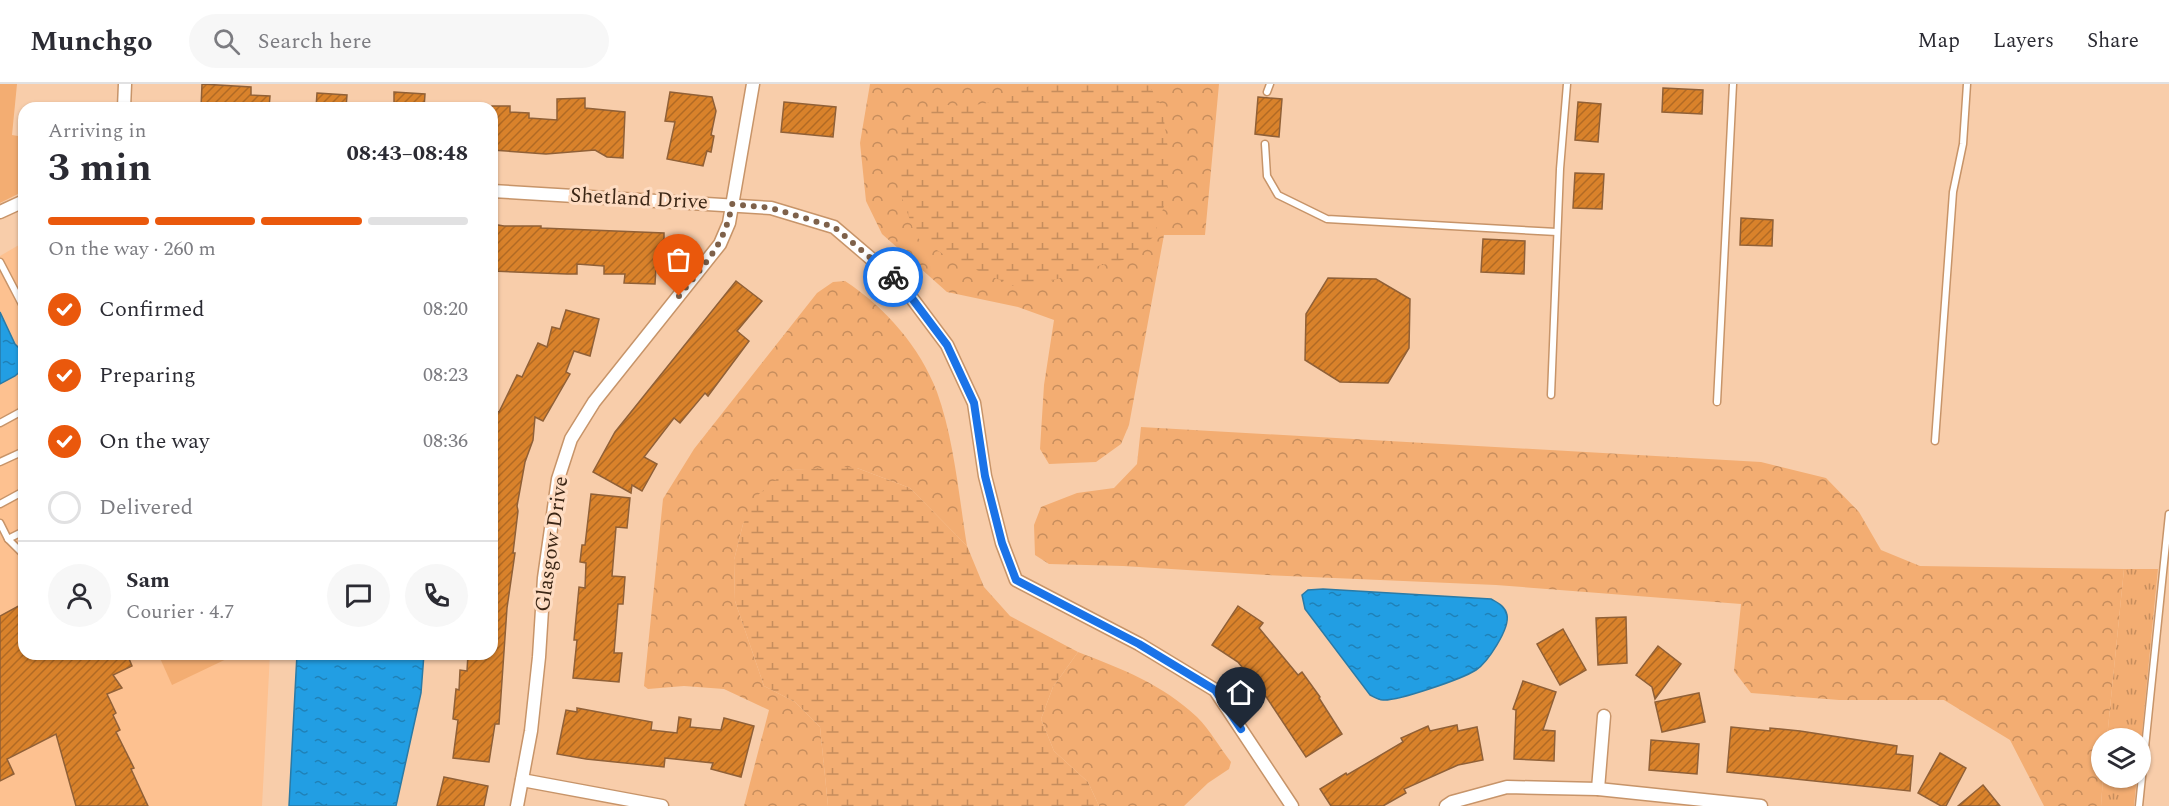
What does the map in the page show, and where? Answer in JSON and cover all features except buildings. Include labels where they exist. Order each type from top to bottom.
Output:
[{"type":"street","points":[[124,102],[125,84]]},
{"type":"street","name":"Glasgow Drive","points":[[517,806],[531,731],[544,578],[558,479],[571,439],[594,402],[720,244],[729,223],[753,84]]},
{"type":"street","name":"Shetland Drive","points":[[498,191],[771,208],[834,227],[902,285],[947,345],[974,403],[985,476],[1002,543],[1016,580],[1139,644],[1215,690],[1292,806]]},
{"type":"street","points":[[0,212],[18,204]]},
{"type":"street","points":[[1598,789],[1604,716]]},
{"type":"street","points":[[522,780],[662,806]]},
{"type":"street","points":[[1446,806],[1452,802],[1507,787],[1598,789],[1761,806]]},
{"type":"lane","points":[[1268,92],[1270,84]]},
{"type":"lane","points":[[1551,394],[1557,232],[1567,84]]},
{"type":"lane","points":[[1717,402],[1733,84]]},
{"type":"lane","points":[[1935,441],[1953,192],[1963,144],[1966,84]]},
{"type":"lane","points":[[1265,144],[1267,176],[1278,195],[1326,219],[1557,232]]},
{"type":"lane","points":[[0,262],[18,297]]},
{"type":"lane","points":[[0,423],[18,413]]},
{"type":"lane","points":[[0,462],[18,454]]},
{"type":"lane","points":[[0,504],[18,494]]},
{"type":"lane","points":[[2139,806],[2169,514]]},
{"type":"lane","points":[[0,523],[8,539],[18,549]]},
{"type":"lane","points":[[8,539],[18,534]]},
{"type":"shaded area","points":[[18,246],[18,660],[270,660],[262,806],[0,806],[0,256]]},
{"type":"green space","points":[[0,84],[17,84],[12,135],[18,136],[18,194],[0,203]]},
{"type":"green space","points":[[870,84],[1219,84],[1205,235],[1164,235],[1129,425],[1121,444],[1096,462],[1049,464],[1040,449],[1044,385],[1054,320],[1018,307],[947,292],[882,234],[866,201],[860,143]]},
{"type":"green space","points":[[1033,84],[1148,84],[1162,106],[1169,156],[1166,200],[1154,236],[1132,258],[1054,280],[1016,287],[951,259],[916,237],[899,189],[900,125],[912,115],[931,106],[988,103]]},
{"type":"green space","points":[[845,281],[874,303],[900,329],[930,375],[948,429],[967,546],[910,488],[857,468],[787,470],[743,524],[734,560],[735,601],[764,686],[795,702],[820,727],[828,806],[744,806],[769,710],[724,689],[684,686],[648,689],[644,686],[663,499],[694,449],[817,293],[833,282]]},
{"type":"green space","points":[[1141,427],[1761,462],[1826,478],[1859,512],[1881,550],[1920,566],[2124,569],[2108,728],[2091,728],[2091,788],[2102,788],[2101,806],[2044,806],[2010,740],[1944,700],[1839,700],[1751,693],[1734,671],[1741,604],[1496,585],[1049,564],[1035,555],[1034,525],[1041,507],[1077,493],[1114,488],[1137,464]]},
{"type":"green space","points":[[857,468],[910,488],[967,546],[984,587],[1010,616],[1078,652],[1053,687],[1041,719],[1054,751],[1088,782],[1099,806],[828,806],[820,727],[795,702],[764,686],[735,601],[734,560],[743,524],[758,495],[787,470]]},
{"type":"green space","points":[[2124,569],[2158,569],[2142,728],[2108,728]]},
{"type":"green space","points":[[1078,652],[1141,678],[1184,705],[1211,733],[1231,762],[1229,769],[1208,783],[1184,806],[1099,806],[1088,782],[1054,751],[1041,719],[1053,687]]},
{"type":"green space","points":[[161,660],[224,660],[172,685]]},
{"type":"green space","points":[[2102,788],[2136,788],[2134,806],[2101,806]]},
{"type":"water","points":[[0,312],[18,347],[18,373],[0,384]]},
{"type":"water","points":[[1308,590],[1491,599],[1505,609],[1507,621],[1497,645],[1476,670],[1430,689],[1381,700],[1370,695],[1305,609],[1302,595]]},
{"type":"water","points":[[297,660],[424,660],[421,693],[396,806],[289,806]]},
{"type":"way so far","points":[[679,296],[720,244],[729,223],[732,204],[771,208],[834,227],[893,277]]},
{"type":"route","points":[[893,277],[902,285],[947,345],[974,403],[985,476],[1002,543],[1016,580],[1139,644],[1215,690],[1241,729]]}]
